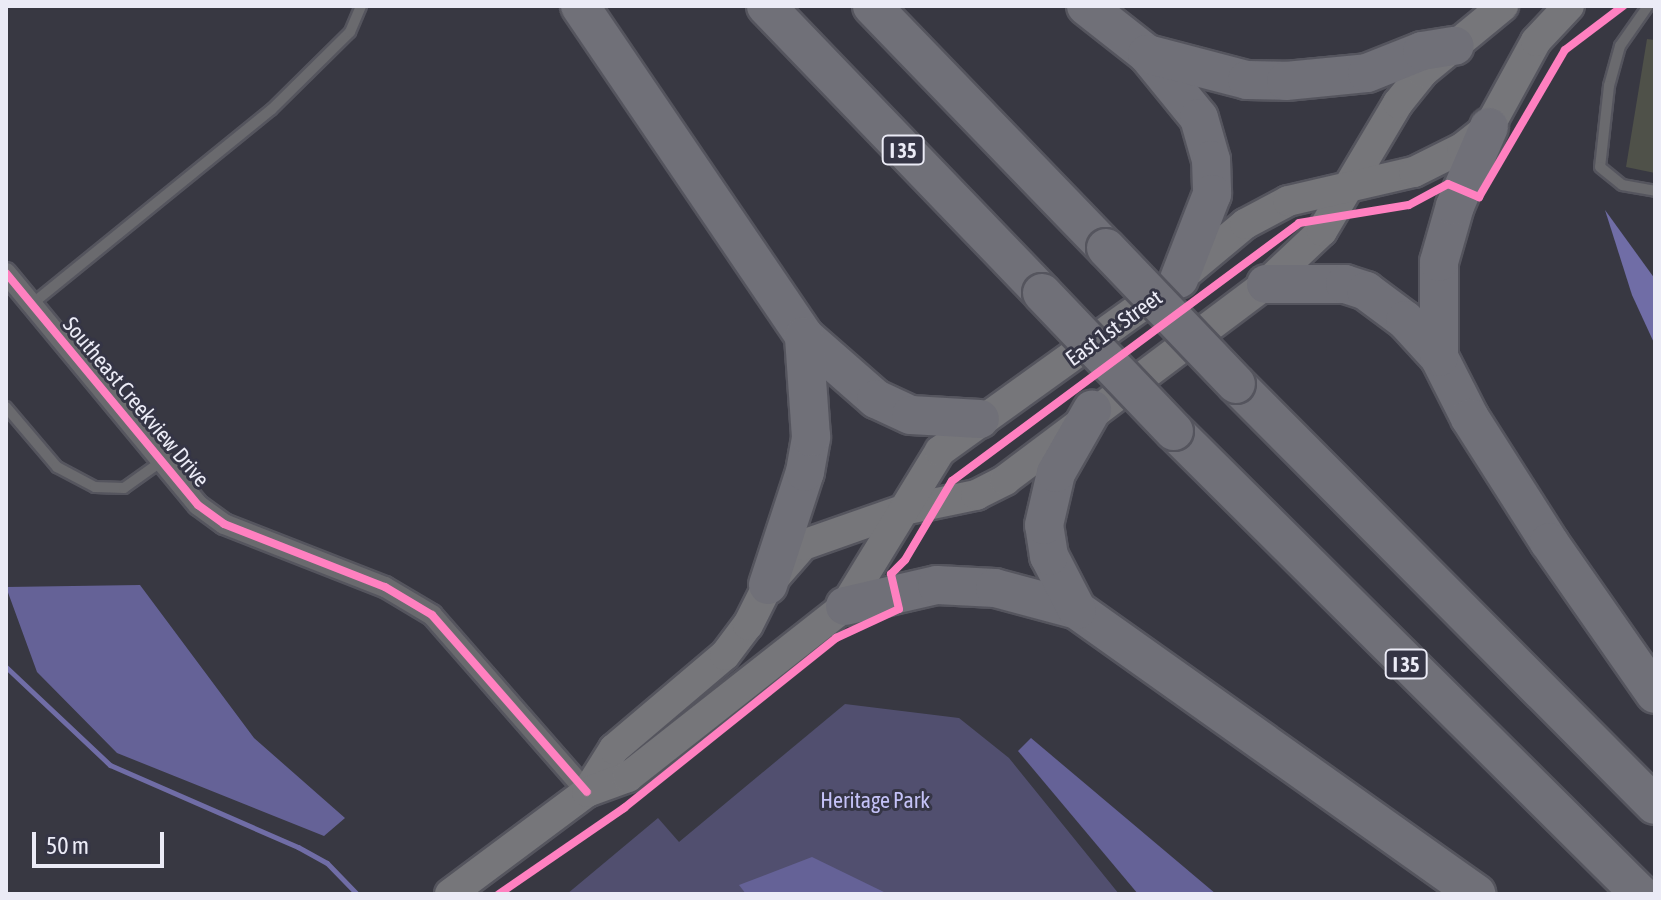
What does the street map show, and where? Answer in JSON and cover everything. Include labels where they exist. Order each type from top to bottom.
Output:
[{"type":"highway","points":[[580,6],[804,336],[876,399],[911,415],[980,419]]},
{"type":"highway","name":"I 35","points":[[766,6],[1174,431],[1640,894]]},
{"type":"highway","points":[[872,6],[1236,384],[1655,805]]},
{"type":"highway","points":[[1086,6],[1147,54],[1199,118],[1211,160],[1212,194],[1179,279]]},
{"type":"highway","points":[[1147,54],[1247,80],[1286,81],[1367,73],[1422,51],[1455,46]]},
{"type":"highway","points":[[1439,357],[1439,262],[1455,206],[1489,127]]},
{"type":"highway","points":[[1266,284],[1332,283],[1366,291],[1405,320],[1439,357],[1533,517],[1655,694]]},
{"type":"highway","points":[[768,585],[805,472],[811,437],[804,336]]},
{"type":"highway","points":[[1077,610],[1049,556],[1044,525],[1056,473],[1092,410]]},
{"type":"highway","points":[[845,606],[937,585],[995,588],[1077,610],[1476,894]]},
{"type":"main road","name":"East 1st Street","points":[[587,792],[614,749],[725,655],[748,625],[768,585],[803,545],[903,510],[976,495],[1030,461],[1092,410],[1266,284],[1322,231],[1352,186],[1398,103],[1455,46],[1503,6]]},
{"type":"main road","name":"East 1st Street","points":[[454,891],[587,792],[628,777],[845,606],[940,451],[980,419],[1179,279],[1245,224],[1288,201],[1414,172],[1462,148],[1489,127],[1536,41],[1569,6]]},
{"type":"street","name":"Southeast Creekview Drive","points":[[6,273],[198,505],[224,524],[385,587],[432,615],[587,792]]},
{"type":"lane","points":[[32,304],[271,110],[350,32],[361,6]]},
{"type":"lane","points":[[1648,6],[1620,46],[1609,86],[1600,167],[1622,185],[1655,191]]},
{"type":"lane","points":[[6,407],[57,467],[95,487],[124,488],[162,461]]},
{"type":"green space","name":"Heritage Park","points":[[845,704],[959,718],[1009,758],[1119,894],[567,894],[658,818],[679,842]]},
{"type":"shaded area","points":[[1605,210],[1655,279],[1655,345],[1632,295]]},
{"type":"shaded area","points":[[140,585],[254,738],[345,818],[324,836],[117,753],[37,672],[6,587]]},
{"type":"shaded area","points":[[1031,738],[1216,894],[1138,894],[1018,751]]},
{"type":"shaded area","points":[[812,857],[888,894],[746,894],[739,885]]},
{"type":"building","points":[[1647,39],[1655,40],[1655,173],[1626,167]]},
{"type":"waterway","points":[[6,667],[110,765],[298,847],[327,863],[357,894]]},
{"type":"cycle path","points":[[499,894],[624,808],[836,638],[899,609],[891,574],[905,560],[952,481],[1299,223],[1409,205],[1448,184],[1479,197],[1565,50],[1623,6]]},
{"type":"cycle path","points":[[6,273],[198,505],[224,524],[385,587],[432,615],[587,792]]}]
